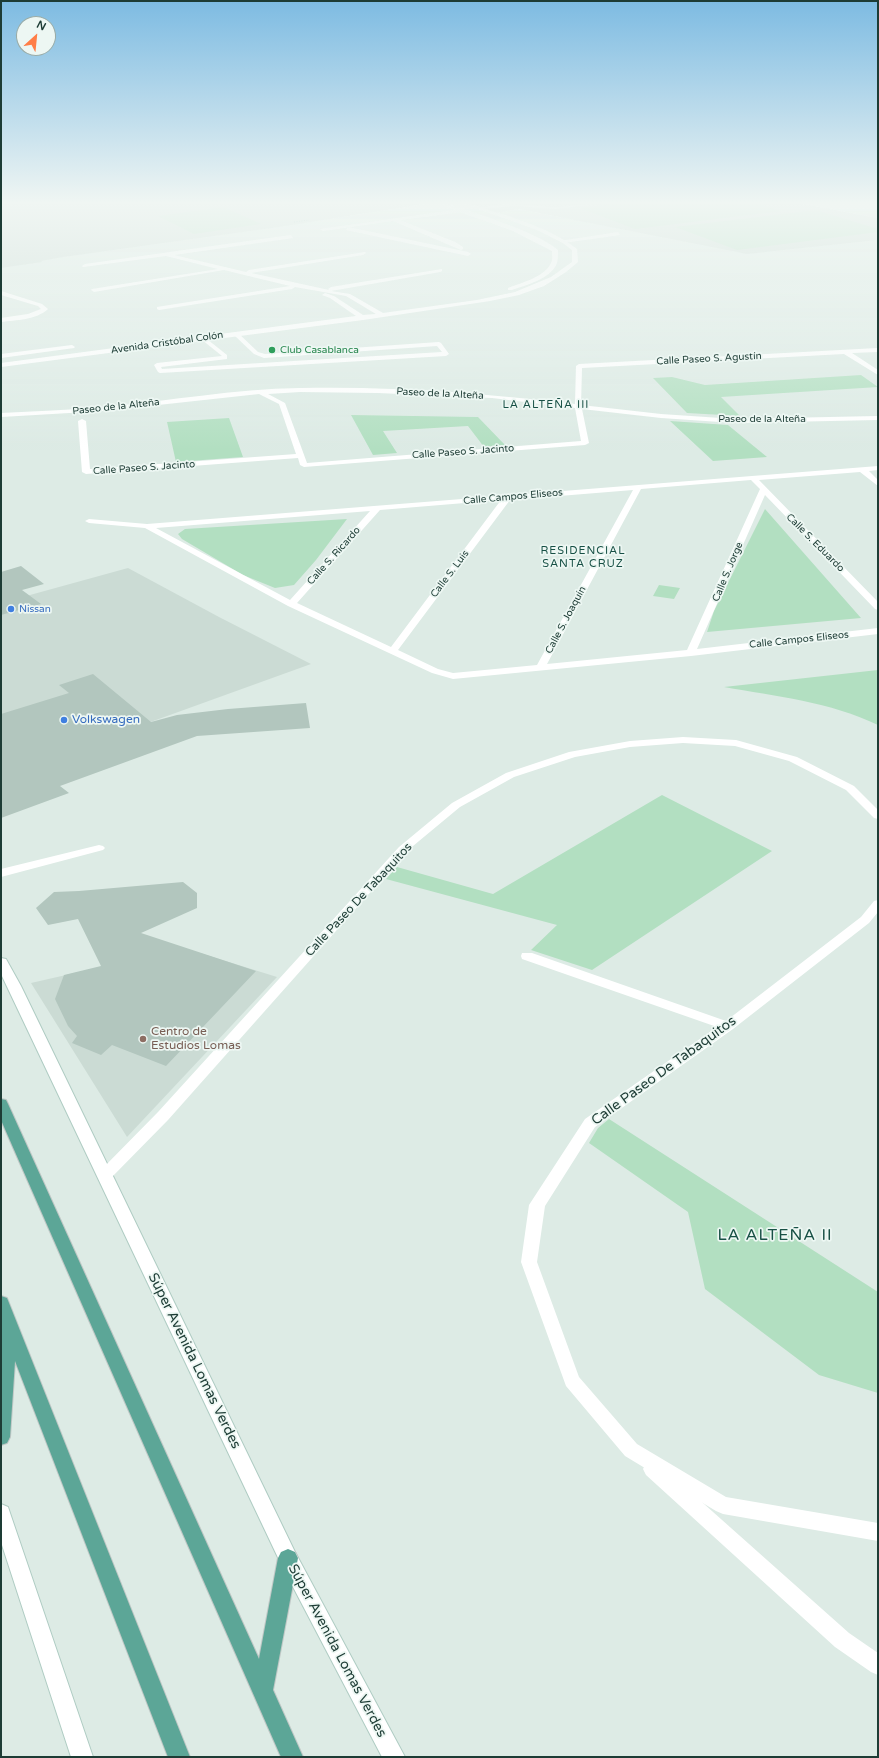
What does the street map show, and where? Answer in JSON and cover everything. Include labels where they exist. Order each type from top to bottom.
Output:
[{"type":"main road","points":[[1,1104],[292,1757]]},
{"type":"main road","points":[[1,1303],[179,1757]]},
{"type":"main road","points":[[1,1437],[10,1325]]},
{"type":"main road","points":[[262,1689],[288,1558]]},
{"type":"street","points":[[94,290],[119,286]]},
{"type":"street","points":[[298,286],[332,297],[363,318]]},
{"type":"street","points":[[159,308],[298,286]]},
{"type":"street","points":[[313,290],[345,286]]},
{"type":"street","points":[[345,313],[492,294],[515,286]]},
{"type":"street","name":"Avenida Cristóbal Colón","points":[[1,365],[363,318],[501,298],[539,286]]},
{"type":"street","points":[[322,290],[348,295],[383,315]]},
{"type":"street","points":[[1,293],[40,305],[45,309],[39,313],[27,316],[1,320]]},
{"type":"street","points":[[203,338],[225,356],[225,358],[157,365],[160,371],[446,354],[439,344],[264,356],[256,353],[236,334]]},
{"type":"street","points":[[1,356],[79,346]]},
{"type":"street","name":"Calle Paseo S. Agustín","points":[[578,406],[579,366],[878,350]]},
{"type":"street","points":[[846,352],[878,373]]},
{"type":"street","points":[[282,403],[300,390]]},
{"type":"street","name":"Paseo de la Alteña","points":[[1,415],[103,409],[259,392],[300,390],[378,391],[492,396],[661,416],[735,421],[878,418]]},
{"type":"street","points":[[259,392],[282,403],[300,456]]},
{"type":"street","name":"Calle Paseo S. Jacinto","points":[[82,421],[86,472],[300,456],[304,465],[584,443],[578,406]]},
{"type":"street","points":[[66,412],[82,421],[103,409]]},
{"type":"street","name":"Calle Campos Eliseos","points":[[89,522],[147,526],[878,468]]},
{"type":"street","points":[[863,470],[878,484]]},
{"type":"street","name":"Calle S. Eduardo","points":[[753,478],[878,607]]},
{"type":"street","name":"Calle S. Joaquín","points":[[542,664],[638,487]]},
{"type":"street","name":"Calle S. Jorge","points":[[694,648],[763,490]]},
{"type":"street","name":"Calle S. Luis","points":[[393,651],[507,498]]},
{"type":"street","name":"Calle S. Ricardo","points":[[291,604],[377,508]]},
{"type":"street","name":"Calle Campos Eliseos","points":[[147,526],[291,604],[435,670],[453,676],[542,664],[694,648],[878,632]]},
{"type":"street","name":"Calle Campos Eliseos","points":[[694,648],[878,624]]},
{"type":"street","name":"Calle Paseo De Tabaquitos","points":[[105,1175],[163,1116],[403,849],[456,805],[510,775],[573,754],[630,744],[683,740],[736,743],[793,759],[850,788],[878,816]]},
{"type":"street","points":[[1,873],[100,848]]},
{"type":"street","name":"Calle Paseo De Tabaquitos","points":[[878,904],[865,920],[728,1026],[590,1123],[537,1205],[529,1262],[572,1381],[631,1450],[722,1505],[878,1532]]},
{"type":"street","points":[[527,956],[728,1026]]},
{"type":"street","name":"Súper Avenida Lomas Verdes","points":[[1,962],[105,1175],[288,1558],[394,1757]]},
{"type":"street","points":[[631,1450],[842,1640],[878,1665]]},
{"type":"street","points":[[1,1512],[78,1754]]},
{"type":"shaded area","name":"Volkswagen","points":[[128,568],[311,664],[1,776],[1,603]]},
{"type":"shaded area","name":"Centro de Estudios Lomas","points":[[184,948],[277,977],[127,1137],[31,983]]},
{"type":"green space","points":[[861,375],[878,387],[721,397],[740,416],[687,413],[653,378],[672,377],[705,385]]},
{"type":"green space","points":[[351,415],[478,417],[505,445],[484,447],[468,426],[383,431],[397,453],[373,455]]},
{"type":"green space","points":[[229,418],[243,457],[176,462],[167,422]]},
{"type":"green space","points":[[670,421],[728,425],[767,457],[713,461]]},
{"type":"green space","points":[[765,509],[861,618],[707,632],[714,611]]},
{"type":"green space","points":[[347,519],[316,560],[294,585],[275,588],[243,575],[182,539],[178,534],[185,529]]},
{"type":"green space","points":[[659,585],[680,588],[674,599],[653,596]]},
{"type":"green space","points":[[878,670],[878,725],[860,717],[822,705],[724,687]]},
{"type":"green space","points":[[662,795],[772,851],[592,970],[531,950],[557,925],[386,879],[397,867],[493,894]]},
{"type":"green space","points":[[609,1119],[878,1292],[878,1393],[819,1375],[705,1289],[688,1212],[589,1143],[598,1128]]},
{"type":"building","points":[[21,566],[44,584],[22,590],[41,604],[1,615],[1,572]]},
{"type":"building","points":[[93,674],[151,722],[177,715],[228,709],[306,703],[310,728],[197,736],[60,786],[69,793],[1,818],[1,714],[69,693],[59,685]]},
{"type":"building","name":"Centro de Estudios Lomas","points":[[183,882],[197,893],[197,908],[141,933],[256,971],[166,1066],[112,1045],[101,1055],[72,1043],[77,1036],[68,1026],[55,999],[64,975],[101,966],[78,919],[48,925],[36,908],[54,892]]},
{"type":"place","name":"Club Casablanca","points":[[272,350]]},
{"type":"place","name":"Nissan","points":[[11,609]]},
{"type":"place","name":"Volkswagen","points":[[64,720]]},
{"type":"place","name":"Centro de Estudios Lomas","points":[[143,1039]]},
{"type":"district","name":"LA ALTEÑA III","points":[[546,405]]},
{"type":"district","name":"RESIDENCIAL SANTA CRUZ","points":[[583,557]]},
{"type":"district","name":"LA ALTEÑA II","points":[[775,1236]]}]
